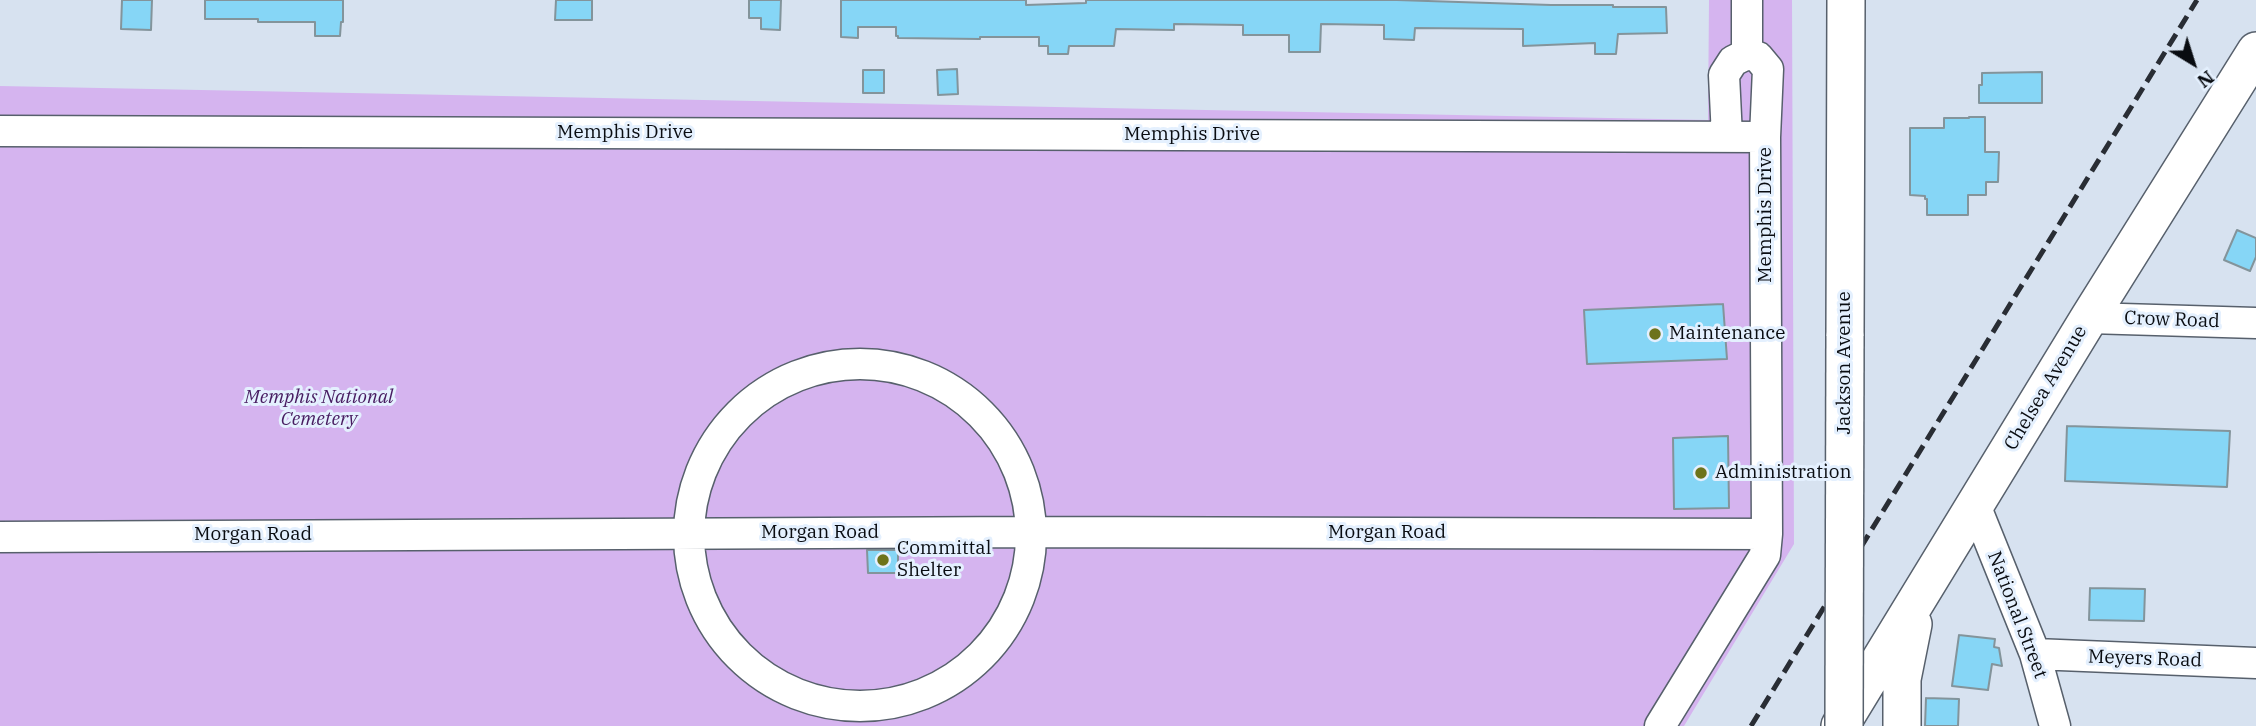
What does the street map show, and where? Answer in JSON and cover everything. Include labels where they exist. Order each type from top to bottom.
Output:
[{"type":"main road","name":"Jackson Avenue","points":[[1842,726],[1844,1]]},
{"type":"main road","name":"Chelsea Avenue","points":[[1842,726],[2089,318],[2256,51]]},
{"type":"main road","points":[[1902,726],[1902,678],[1918,598]]},
{"type":"street","points":[[1747,0],[1747,54]]},
{"type":"street","points":[[1727,137],[1724,75],[1733,61],[1747,54],[1758,57],[1768,69],[1765,137]]},
{"type":"street","name":"Memphis Drive","points":[[0,131],[1765,137],[1765,555],[1660,726]]},
{"type":"street","name":"Crow Road","points":[[2089,318],[2256,323]]},
{"type":"street","points":[[830,365],[889,365],[946,385],[955,392],[991,422],[1021,474],[1032,532],[1024,586],[1000,635],[972,664],[962,673],[914,698],[860,707],[806,699],[758,674],[719,636],[695,587],[687,534],[698,475],[728,424],[774,386],[830,365]]},
{"type":"street","name":"National Street","points":[[1975,505],[2035,654],[2055,726]]},
{"type":"street","name":"Morgan Road","points":[[0,537],[1032,532],[1767,534]]},
{"type":"street","name":"Meyers Road","points":[[2035,654],[2256,663]]},
{"type":"green space","name":"Memphis National Cemetery","points":[[1709,0],[1792,0],[1794,544],[1684,726],[0,726],[0,86],[1708,120]]},
{"type":"building","points":[[122,0],[152,0],[151,30],[121,29]]},
{"type":"building","points":[[205,0],[343,0],[343,22],[340,36],[315,36],[315,22],[205,19]]},
{"type":"building","points":[[556,0],[592,0],[592,20],[555,20]]},
{"type":"building","points":[[749,0],[781,0],[780,30],[761,29],[761,18],[749,18]]},
{"type":"building","points":[[841,0],[1026,0],[1026,5],[1086,3],[1086,0],[1397,0],[1666,7],[1667,33],[1618,34],[1616,54],[1595,54],[1595,43],[1523,46],[1523,29],[1415,28],[1414,40],[1384,39],[1384,25],[1321,24],[1320,52],[1289,52],[1289,35],[1243,35],[1243,25],[1174,24],[1174,30],[1116,29],[1114,46],[1069,46],[1068,54],[1048,54],[1048,46],[1039,46],[1039,37],[898,38],[896,27],[858,27],[858,38],[841,37]]},
{"type":"building","points":[[957,69],[958,94],[938,95],[937,70]]},
{"type":"building","points":[[863,70],[884,70],[884,93],[863,93]]},
{"type":"building","points":[[2042,72],[2042,103],[1979,103],[1982,73]]},
{"type":"building","points":[[1985,117],[1985,152],[1999,152],[1998,182],[1986,182],[1986,195],[1968,195],[1968,215],[1927,215],[1925,196],[1910,195],[1910,128],[1944,128],[1944,118]]},
{"type":"building","points":[[2237,230],[2256,238],[2256,257],[2250,271],[2224,260]]},
{"type":"building","name":"Maintenance","points":[[1723,304],[1727,359],[1587,364],[1584,310]]},
{"type":"building","points":[[2067,426],[2230,431],[2227,487],[2065,481]]},
{"type":"building","name":"Administration","points":[[1728,436],[1729,508],[1674,509],[1673,438]]},
{"type":"building","name":"Committal Shelter","points":[[867,550],[898,550],[898,573],[868,573]]},
{"type":"building","points":[[2090,588],[2145,589],[2144,621],[2089,620]]},
{"type":"building","points":[[1959,635],[1995,639],[1994,647],[1999,648],[2002,666],[1992,664],[1988,690],[1952,686]]},
{"type":"building","points":[[1926,698],[1959,699],[1958,726],[1925,726]]},
{"type":"railway","points":[[1751,726],[2197,0]]},
{"type":"place","name":"Maintenance","points":[[1655,334]]},
{"type":"place","name":"Administration","points":[[1701,473]]},
{"type":"place","name":"Committal Shelter","points":[[883,560]]}]
